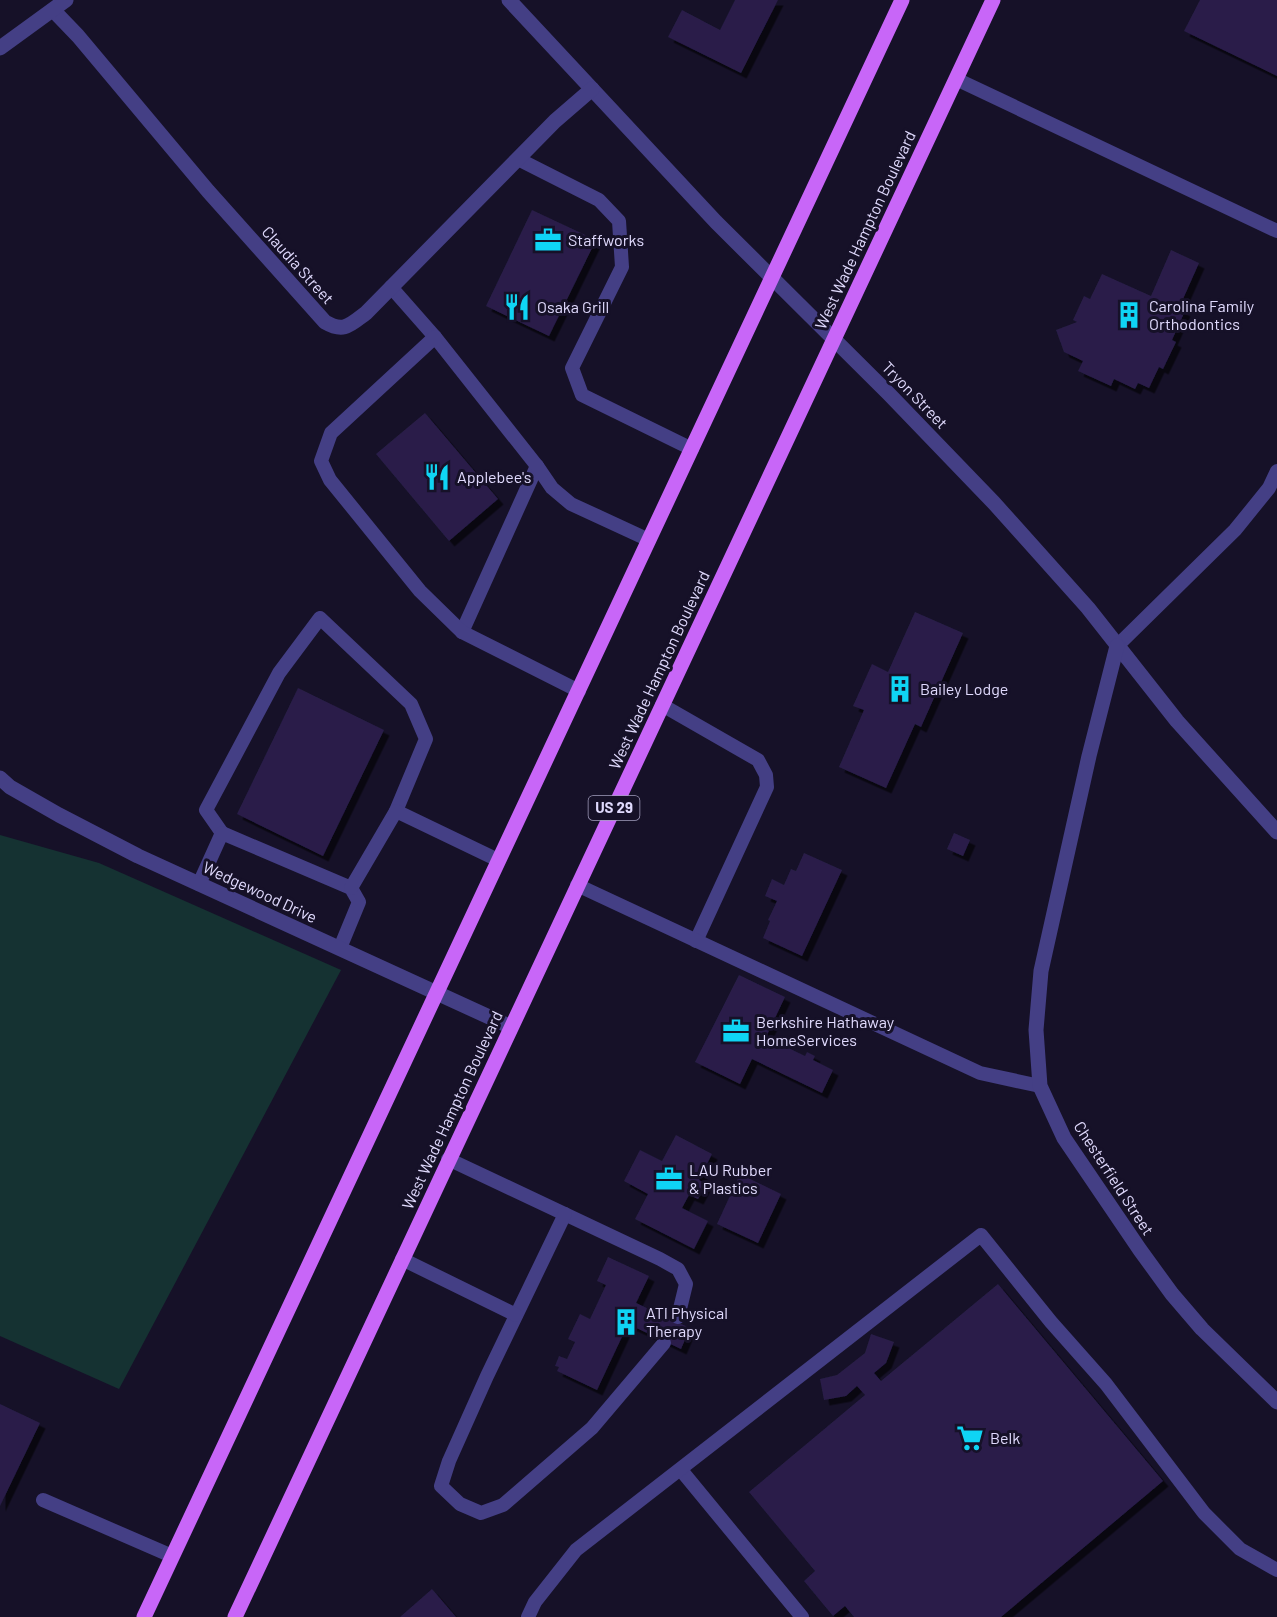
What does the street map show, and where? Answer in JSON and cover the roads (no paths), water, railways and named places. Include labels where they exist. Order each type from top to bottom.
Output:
[{"type":"main road","points":[[144,1617],[902,0]]},
{"type":"main road","name":"West Wade Hampton Boulevard","points":[[235,1617],[993,0]]},
{"type":"street","points":[[0,48],[66,0]]},
{"type":"street","name":"Tryon Street","points":[[510,0],[716,222],[994,503],[1088,608],[1177,721],[1277,832]]},
{"type":"street","name":"Claudia Street","points":[[53,10],[78,36],[208,191],[325,322],[336,328],[348,326],[366,313],[555,121],[592,89]]},
{"type":"street","name":"Chesterfield Street","points":[[1117,646],[1089,756],[1041,971],[1036,1030],[1040,1086],[1064,1138],[1172,1294],[1202,1329],[1277,1402]]},
{"type":"street","name":"Wedgewood Drive","points":[[0,778],[10,787],[59,815],[200,884],[511,1027]]},
{"type":"lane","points":[[956,79],[1277,231]]},
{"type":"lane","points":[[518,159],[599,200],[619,221],[622,267],[572,368],[582,395],[692,449]]},
{"type":"lane","points":[[391,287],[435,337],[552,488],[571,504],[649,540]]},
{"type":"lane","points":[[435,337],[331,434],[321,461],[330,480],[420,591],[462,632],[579,691]]},
{"type":"lane","points":[[462,632],[537,466]]},
{"type":"lane","points":[[1117,646],[1235,530],[1269,489],[1277,471]]},
{"type":"lane","points":[[340,948],[359,902],[351,888],[222,833],[206,810],[279,673],[320,618],[411,704],[426,739],[396,811],[351,888]]},
{"type":"lane","points":[[662,705],[758,760],[766,775],[767,787],[696,940]]},
{"type":"lane","points":[[396,811],[498,860]]},
{"type":"lane","points":[[200,884],[222,833]]},
{"type":"lane","points":[[577,885],[980,1073],[1040,1086]]},
{"type":"lane","points":[[448,1159],[678,1269],[686,1284],[678,1317]]},
{"type":"lane","points":[[565,1214],[448,1461],[441,1486],[460,1504],[481,1513],[503,1505],[592,1428],[664,1343]]},
{"type":"lane","points":[[528,1617],[536,1602],[576,1550],[981,1235],[1051,1322],[1106,1384],[1204,1513],[1240,1549],[1277,1570]]},
{"type":"lane","points":[[402,1259],[516,1316]]},
{"type":"lane","points":[[681,1470],[802,1617]]},
{"type":"lane","points":[[43,1500],[172,1556]]},
{"type":"place","name":"Staffworks","points":[[548,240]]},
{"type":"place","name":"Osaka Grill","points":[[517,307]]},
{"type":"place","name":"Carolina Family Orthodontics","points":[[1129,315]]},
{"type":"place","name":"Applebee's","points":[[437,477]]},
{"type":"place","name":"Bailey Lodge","points":[[900,689]]},
{"type":"place","name":"Berkshire Hathaway HomeServices","points":[[736,1031]]},
{"type":"place","name":"LAU Rubber & Plastics","points":[[669,1179]]},
{"type":"place","name":"ATI Physical Therapy","points":[[626,1322]]},
{"type":"place","name":"Belk","points":[[970,1438]]}]
